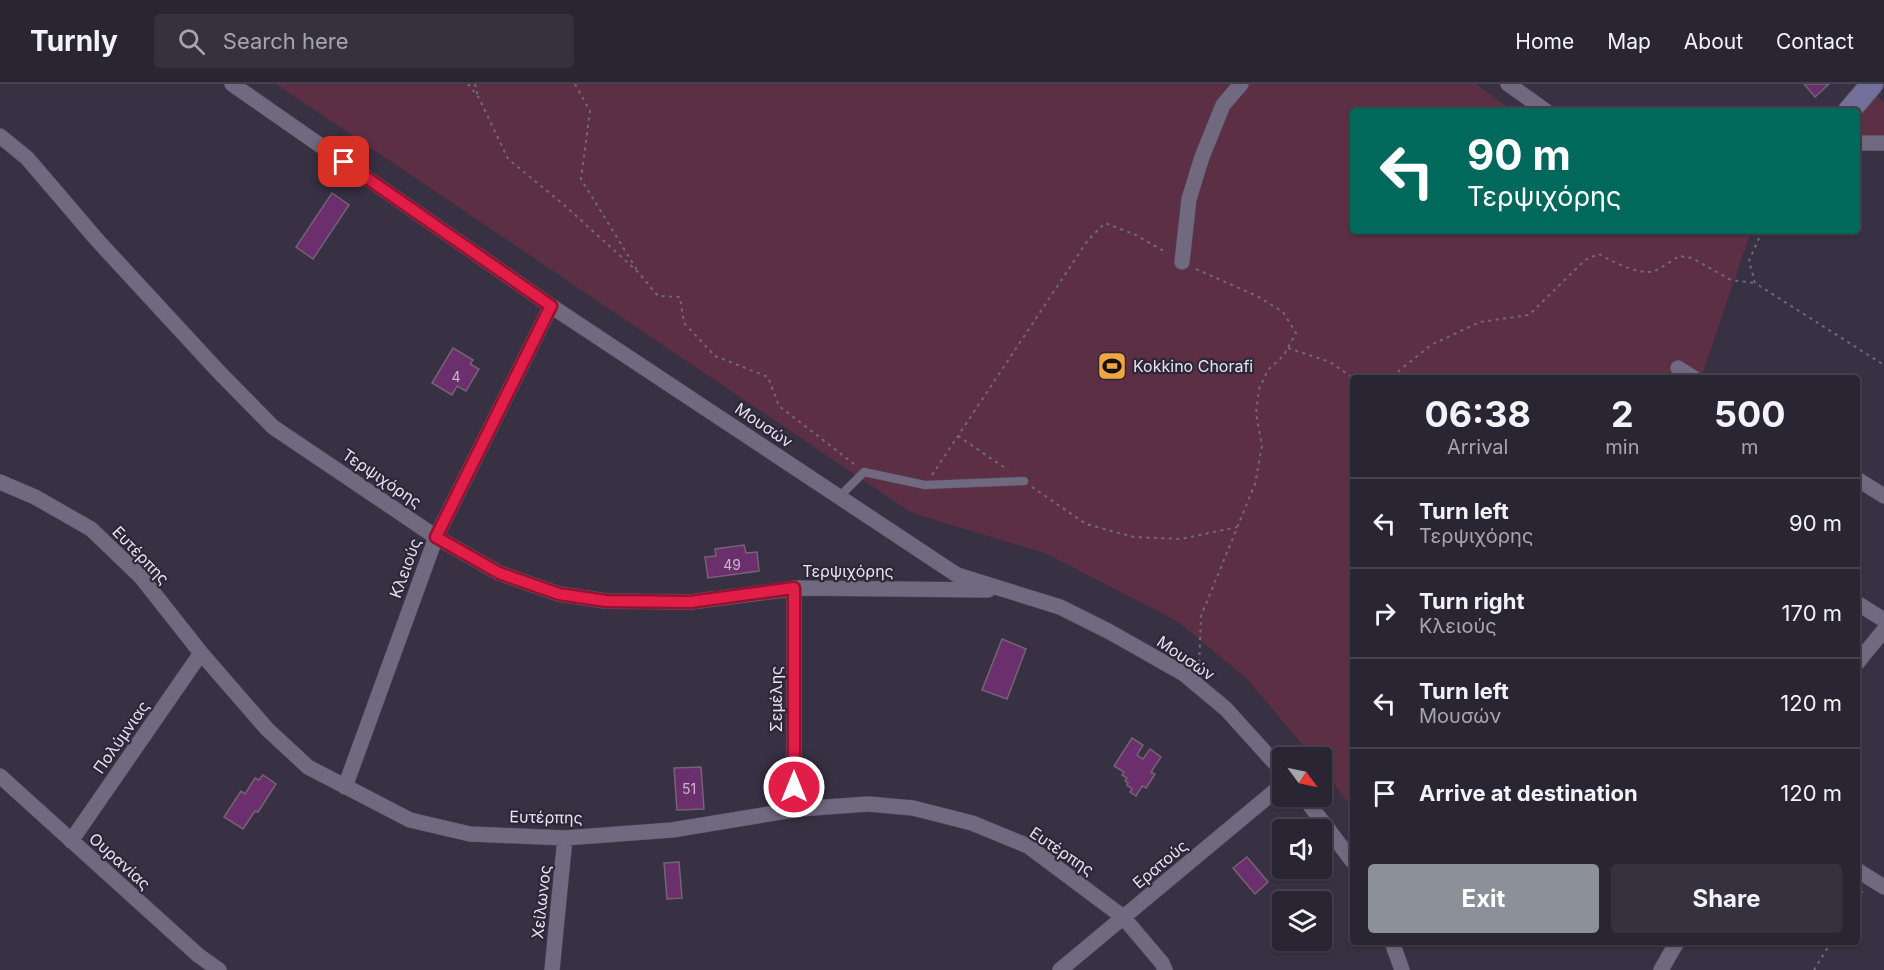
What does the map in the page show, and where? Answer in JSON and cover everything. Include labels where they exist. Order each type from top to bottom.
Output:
[{"type":"street","name":"Μουσών","points":[[232,84],[551,306],[839,497],[953,582]]},
{"type":"street","points":[[1182,262],[1189,199],[1202,157],[1223,105],[1241,84]]},
{"type":"street","points":[[1508,84],[1542,108]]},
{"type":"street","points":[[1852,108],[1872,84]]},
{"type":"street","name":"Τερψιχόρης","points":[[0,136],[27,158],[114,258],[273,427],[436,537],[499,573],[559,594],[606,601],[690,602],[794,588],[953,582],[1006,591]]},
{"type":"street","points":[[1860,143],[1884,143]]},
{"type":"street","name":"Κλειούς","points":[[345,787],[436,537],[551,306]]},
{"type":"street","points":[[1678,368],[1689,375]]},
{"type":"street","points":[[1860,481],[1884,496]]},
{"type":"street","name":"Ευτέρπης","points":[[0,482],[35,497],[91,529],[141,577],[201,653],[267,729],[308,767],[410,820],[470,834],[565,838],[672,830],[794,810],[868,804],[914,808],[972,823],[1028,846],[1124,917],[1162,963],[1165,970]]},
{"type":"street","name":"Σεμέλης","points":[[794,588],[794,810]]},
{"type":"street","name":"Μουσών","points":[[1006,591],[1060,607],[1184,674],[1226,709],[1272,760]]},
{"type":"street","points":[[1860,605],[1884,620]]},
{"type":"street","points":[[1860,659],[1884,630]]},
{"type":"street","name":"Πολύμνιας","points":[[70,841],[201,653]]},
{"type":"street","name":"Ουρανίας","points":[[0,776],[198,955],[219,970]]},
{"type":"street","name":"Ερατούς","points":[[1060,970],[1272,793]]},
{"type":"street","points":[[1311,807],[1350,858]]},
{"type":"street","name":"Χείλωνος","points":[[552,970],[565,838]]},
{"type":"street","points":[[1860,872],[1884,887]]},
{"type":"street","points":[[1393,945],[1402,970]]},
{"type":"street","points":[[1660,970],[1675,945]]},
{"type":"lane","points":[[839,497],[864,472],[925,484],[1024,481]]},
{"type":"path","points":[[468,84],[479,98]]},
{"type":"path","points":[[475,84],[479,98],[508,159],[563,204],[638,273],[658,296],[680,297],[684,323],[715,356],[768,377],[779,406],[864,472]]},
{"type":"path","points":[[575,84],[590,111],[580,179],[638,273]]},
{"type":"path","points":[[925,484],[1088,240],[1105,224],[1136,235],[1182,262],[1257,296],[1283,312],[1296,333],[1284,355],[1268,370],[1259,389],[1256,413],[1262,446],[1255,484],[1201,616],[1198,685]]},
{"type":"path","points":[[1755,283],[1749,261],[1761,234]]},
{"type":"path","points":[[1388,375],[1395,374],[1431,345],[1480,322],[1529,315],[1585,260],[1599,254],[1615,264],[1652,272],[1679,256],[1692,258],[1731,280],[1755,283],[1884,365]]},
{"type":"path","points":[[1288,348],[1330,363],[1350,376]]},
{"type":"path","points":[[958,435],[1086,524],[1134,537],[1181,539],[1237,527]]},
{"type":"path","points":[[1814,970],[1829,945]]},
{"type":"shaded area","points":[[276,84],[1476,84],[1509,108],[1350,108],[1350,234],[1750,234],[1702,375],[1350,375],[1350,805],[1332,781],[1332,747],[1305,747],[1247,679],[1177,621],[1045,553],[912,513]]},
{"type":"shaded area","points":[[1874,93],[1884,103],[1884,137],[1860,137],[1860,109]]},
{"type":"building","points":[[1804,84],[1829,84],[1815,97]]},
{"type":"building","points":[[332,193],[349,205],[313,259],[296,247]]},
{"type":"building","points":[[453,348],[473,360],[470,364],[479,369],[466,391],[457,386],[452,395],[432,383]]},
{"type":"building","points":[[744,545],[746,553],[757,552],[759,571],[708,578],[705,557],[716,556],[715,549]]},
{"type":"building","points":[[1002,639],[1026,649],[1007,699],[982,690]]},
{"type":"building","points":[[1132,738],[1143,745],[1137,755],[1143,759],[1150,749],[1161,757],[1151,772],[1155,774],[1146,788],[1142,786],[1136,796],[1130,792],[1132,789],[1125,781],[1127,778],[1122,775],[1124,772],[1114,766]]},
{"type":"building","points":[[701,767],[704,809],[677,810],[674,768]]},
{"type":"building","points":[[263,775],[276,784],[258,812],[255,811],[243,829],[224,817],[241,791],[245,794],[255,778],[259,780]]},
{"type":"building","points":[[1247,857],[1268,882],[1255,894],[1233,868]]},
{"type":"building","points":[[679,862],[682,898],[667,899],[664,863]]},
{"type":"place","name":"Kokkino Chorafi","points":[[1112,366]]},
{"type":"route","points":[[344,162],[551,306],[436,537],[499,573],[559,594],[606,601],[690,602],[794,588],[794,787]]}]
